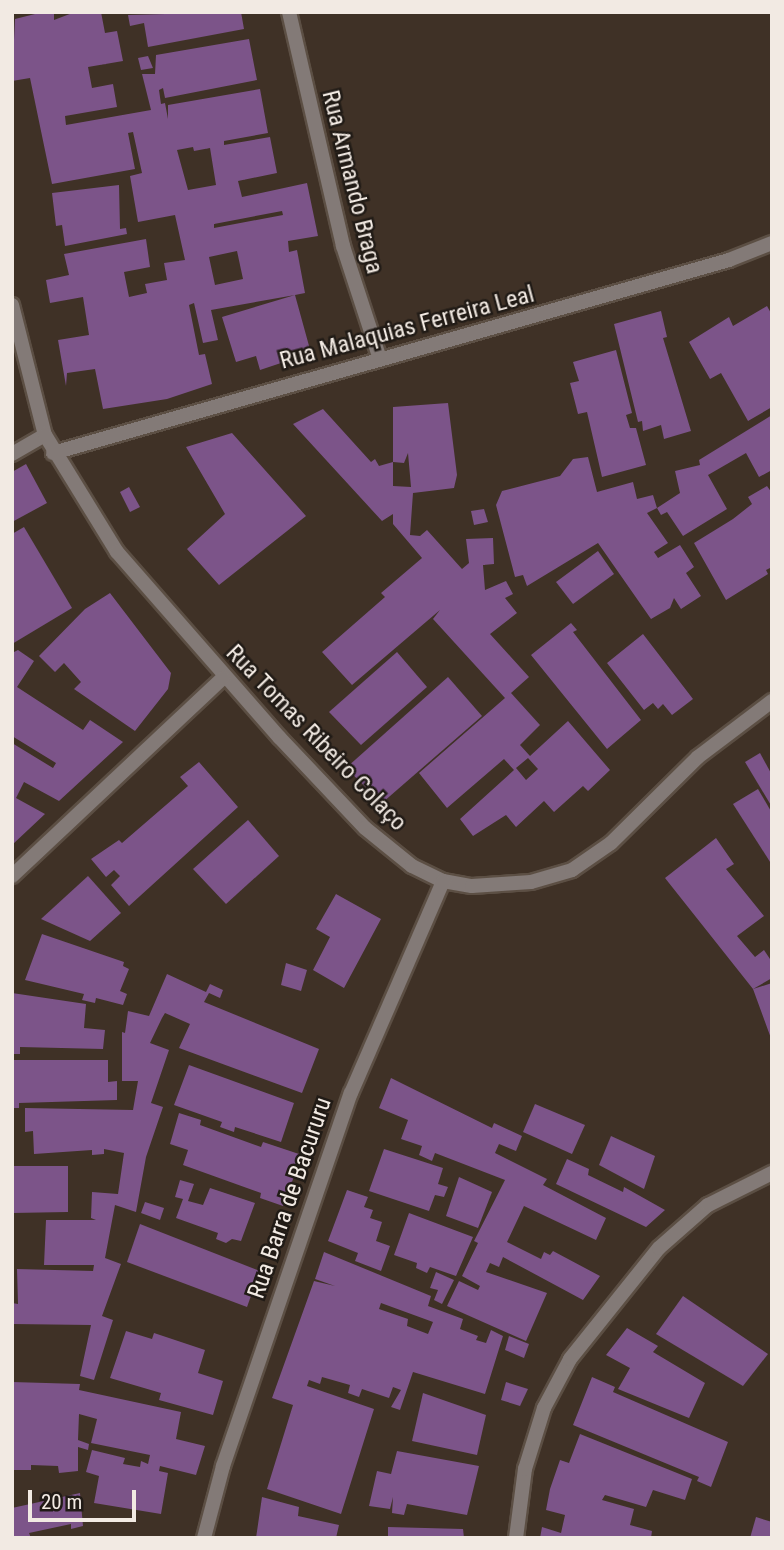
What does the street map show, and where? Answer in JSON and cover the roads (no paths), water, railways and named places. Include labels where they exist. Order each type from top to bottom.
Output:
[{"type":"street","name":"Rua Armando Braga","points":[[289,12],[343,246],[380,359]]},
{"type":"street","name":"Rua Malaquias Ferreira Leal","points":[[54,453],[729,260],[772,243]]},
{"type":"street","name":"Rua Tomas Ribeiro Colaço","points":[[12,305],[44,435],[117,552],[223,678],[365,828],[412,866],[443,881],[472,886],[531,882],[572,870],[611,843],[698,757],[772,701]]},
{"type":"street","points":[[12,454],[44,435]]},
{"type":"street","points":[[12,876],[223,678]]},
{"type":"street","name":"Rua Barra de Bacururu","points":[[204,1538],[227,1453],[351,1093],[443,881]]},
{"type":"street","points":[[516,1538],[525,1469],[544,1408],[570,1359],[659,1248],[708,1205],[772,1173]]}]
